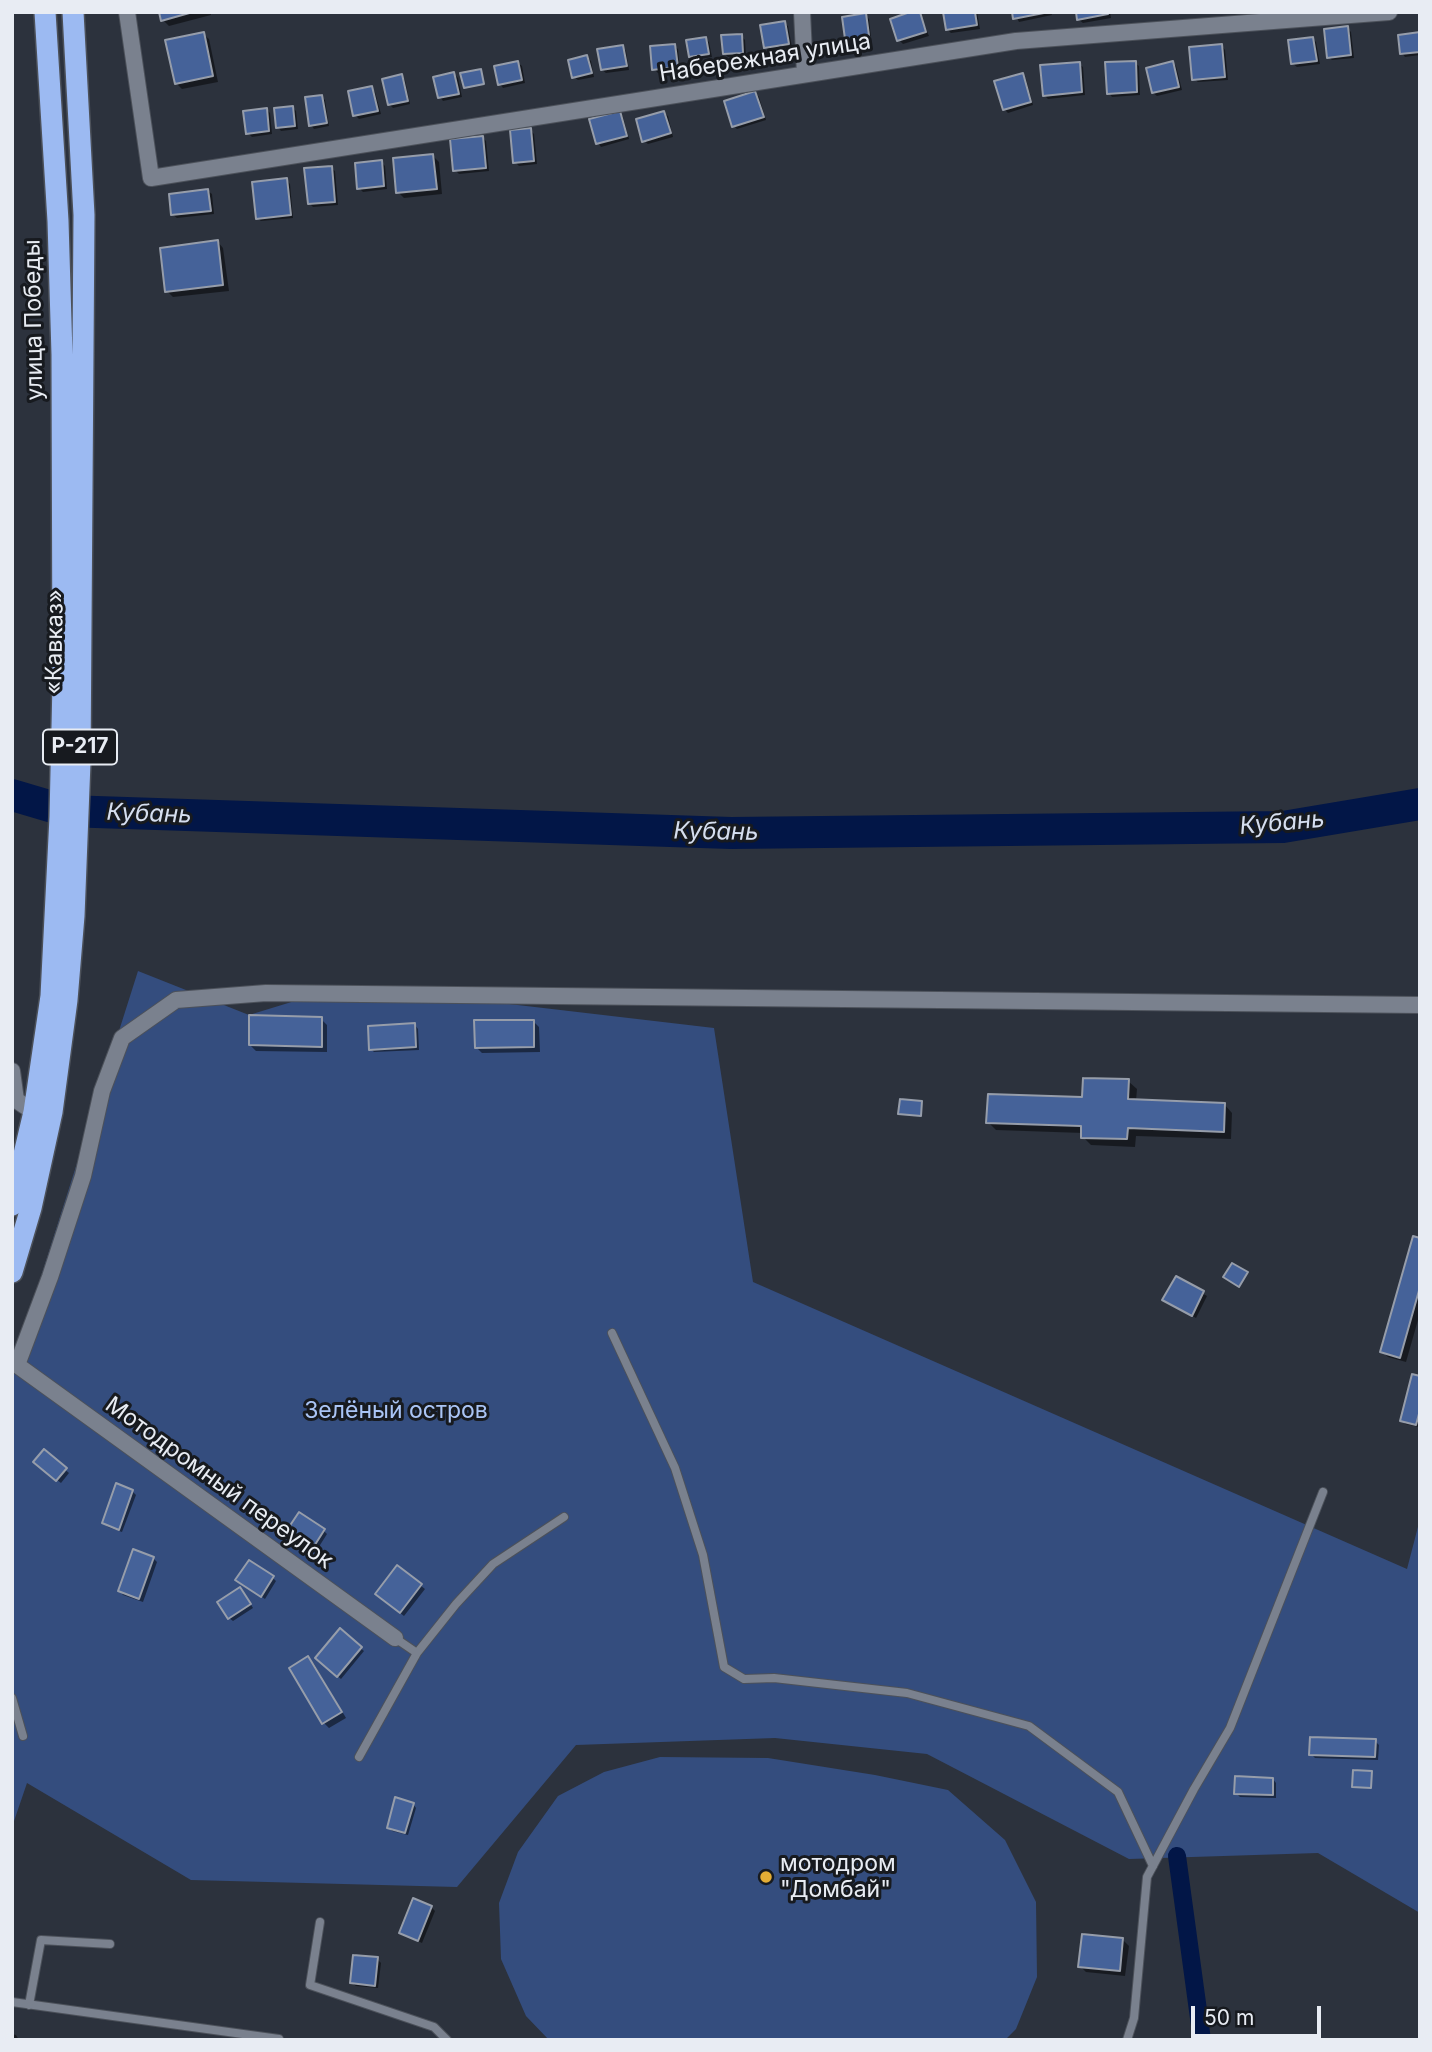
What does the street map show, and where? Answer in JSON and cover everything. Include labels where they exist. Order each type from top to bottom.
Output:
[{"type":"highway","name":"улица Победы","points":[[46,12],[58,221],[62,501]]},
{"type":"highway","name":"улица Победы","points":[[73,12],[85,215],[83,494]]},
{"type":"highway","name":"«Кавказ»","points":[[59,998],[80,762],[83,494]]},
{"type":"highway","name":"«Кавказ»","points":[[59,998],[62,501]]},
{"type":"highway","name":"Р-217","points":[[12,1205],[59,998]]},
{"type":"highway","name":"Р-217","points":[[12,1272],[31,1208],[52,1112],[59,998]]},
{"type":"street","name":"Набережная улица","points":[[127,12],[151,178],[1016,41],[1389,12]]},
{"type":"street","points":[[802,12],[805,74]]},
{"type":"street","points":[[15,1364],[50,1277],[83,1176],[102,1091],[121,1038],[176,1000],[266,993],[1420,1005]]},
{"type":"street","points":[[12,1071],[16,1100],[34,1111]]},
{"type":"street","name":"Мотодромный переулок","points":[[15,1364],[395,1638]]},
{"type":"lane","points":[[612,1333],[675,1468],[703,1555],[724,1667],[744,1679],[774,1678],[907,1693],[1029,1726],[1118,1792],[1153,1866]]},
{"type":"lane","points":[[1127,2040],[1134,2018],[1147,1877],[1230,1728],[1323,1492]]},
{"type":"lane","points":[[359,1757],[417,1653],[456,1604],[493,1564],[564,1517]]},
{"type":"lane","points":[[395,1638],[417,1653]]},
{"type":"lane","points":[[12,1698],[23,1736]]},
{"type":"lane","points":[[320,1922],[310,1985],[434,2027],[447,2040]]},
{"type":"lane","points":[[29,2005],[41,1940],[110,1944]]},
{"type":"lane","points":[[12,2003],[279,2039]]},
{"type":"green space","name":"Зелёный остров","points":[[138,971],[249,1015],[347,985],[714,1028],[753,1282],[1407,1569],[1420,1519],[1420,1913],[1318,1853],[1129,1859],[927,1754],[775,1738],[576,1745],[457,1887],[191,1880],[27,1783],[12,1827],[12,1368]]},
{"type":"green space","name":"мотодром \"Домбай\"","points":[[660,1757],[768,1758],[948,1790],[1005,1840],[1036,1902],[1037,1977],[1016,2029],[1005,2040],[549,2040],[526,2016],[501,1959],[499,1903],[518,1852],[558,1796],[604,1772]]},
{"type":"building","points":[[159,12],[193,12],[161,21]]},
{"type":"building","points":[[910,12],[920,12],[926,32],[897,41],[890,19]]},
{"type":"building","points":[[943,12],[975,12],[977,25],[946,30]]},
{"type":"building","points":[[1012,12],[1049,12],[1013,19]]},
{"type":"building","points":[[1076,12],[1108,12],[1108,14],[1077,20]]},
{"type":"building","points":[[866,13],[870,43],[846,46],[842,17]]},
{"type":"building","points":[[785,21],[789,44],[764,48],[760,25]]},
{"type":"building","points":[[1348,26],[1351,55],[1327,58],[1324,29]]},
{"type":"building","points":[[204,32],[213,76],[175,84],[165,40]]},
{"type":"building","points":[[1420,32],[1420,52],[1400,54],[1398,35]]},
{"type":"building","points":[[742,34],[743,53],[723,54],[721,35]]},
{"type":"building","points":[[706,37],[709,54],[689,57],[686,40]]},
{"type":"building","points":[[1313,37],[1317,61],[1291,64],[1288,40]]},
{"type":"building","points":[[675,44],[678,67],[652,70],[650,46]]},
{"type":"building","points":[[1222,44],[1225,77],[1192,80],[1189,47]]},
{"type":"building","points":[[623,45],[627,66],[601,70],[597,49]]},
{"type":"building","points":[[587,55],[592,73],[572,78],[568,60]]},
{"type":"building","points":[[518,61],[522,80],[498,85],[494,66]]},
{"type":"building","points":[[1136,61],[1137,92],[1107,94],[1105,62]]},
{"type":"building","points":[[1173,61],[1179,87],[1152,93],[1146,68]]},
{"type":"building","points":[[1080,62],[1082,92],[1043,96],[1040,65]]},
{"type":"building","points":[[481,69],[484,84],[464,88],[460,73]]},
{"type":"building","points":[[454,72],[459,94],[438,98],[433,77]]},
{"type":"building","points":[[1023,73],[1031,102],[1003,110],[994,81]]},
{"type":"building","points":[[402,74],[408,101],[388,105],[382,79]]},
{"type":"building","points":[[372,86],[378,111],[353,116],[348,91]]},
{"type":"building","points":[[755,91],[764,117],[732,127],[724,101]]},
{"type":"building","points":[[322,95],[327,123],[309,126],[305,97]]},
{"type":"building","points":[[293,106],[295,126],[276,128],[274,108]]},
{"type":"building","points":[[267,108],[269,131],[246,134],[243,111]]},
{"type":"building","points":[[620,111],[627,136],[596,144],[589,119]]},
{"type":"building","points":[[664,111],[671,133],[642,142],[636,119]]},
{"type":"building","points":[[531,128],[534,161],[513,163],[510,130]]},
{"type":"building","points":[[483,136],[486,168],[453,171],[450,139]]},
{"type":"building","points":[[433,154],[437,189],[396,193],[393,158]]},
{"type":"building","points":[[382,160],[384,186],[357,189],[355,163]]},
{"type":"building","points":[[332,166],[335,202],[308,204],[304,168]]},
{"type":"building","points":[[287,178],[291,215],[256,219],[252,182]]},
{"type":"building","points":[[208,189],[211,211],[171,215],[169,194]]},
{"type":"building","points":[[218,240],[223,285],[165,292],[160,248]]},
{"type":"building","points":[[249,1015],[322,1017],[322,1047],[249,1045]]},
{"type":"building","points":[[474,1020],[534,1020],[534,1047],[475,1048]]},
{"type":"building","points":[[415,1023],[416,1047],[369,1050],[368,1026]]},
{"type":"building","points":[[1083,1078],[1129,1079],[1128,1099],[1225,1103],[1224,1132],[1128,1128],[1127,1139],[1081,1138],[1081,1126],[986,1123],[988,1094],[1082,1097]]},
{"type":"building","points":[[900,1099],[922,1101],[921,1116],[898,1114]]},
{"type":"building","points":[[1413,1236],[1420,1238],[1420,1287],[1400,1358],[1380,1352]]},
{"type":"building","points":[[1232,1263],[1248,1272],[1239,1287],[1223,1277]]},
{"type":"building","points":[[1176,1276],[1204,1291],[1192,1316],[1162,1300]]},
{"type":"building","points":[[1412,1374],[1420,1376],[1420,1410],[1416,1425],[1400,1421]]},
{"type":"building","points":[[44,1449],[67,1468],[56,1481],[33,1462]]},
{"type":"building","points":[[116,1483],[133,1490],[119,1530],[102,1523]]},
{"type":"building","points":[[299,1512],[325,1529],[311,1551],[285,1533]]},
{"type":"building","points":[[133,1549],[154,1557],[139,1599],[118,1591]]},
{"type":"building","points":[[249,1560],[274,1576],[261,1597],[235,1580]]},
{"type":"building","points":[[397,1565],[422,1584],[400,1613],[375,1594]]},
{"type":"building","points":[[240,1587],[251,1604],[228,1619],[217,1602]]},
{"type":"building","points":[[340,1628],[362,1647],[337,1677],[315,1658]]},
{"type":"building","points":[[308,1656],[342,1712],[322,1724],[289,1668]]},
{"type":"building","points":[[1310,1737],[1376,1739],[1375,1757],[1309,1755]]},
{"type":"building","points":[[1353,1770],[1372,1771],[1371,1788],[1352,1787]]},
{"type":"building","points":[[1235,1776],[1273,1778],[1273,1795],[1234,1794]]},
{"type":"building","points":[[395,1797],[414,1803],[405,1833],[387,1828]]},
{"type":"building","points":[[413,1898],[432,1906],[418,1941],[399,1933]]},
{"type":"building","points":[[1082,1934],[1123,1938],[1120,1971],[1078,1967]]},
{"type":"building","points":[[353,1955],[378,1957],[375,1986],[350,1983]]},
{"type":"waterway","name":"Кубань","points":[[12,795],[66,811],[731,833],[1283,827],[1420,804]]},
{"type":"waterway","points":[[1177,1856],[1202,2040]]},
{"type":"place","name":"мотодром \"Домбай\"","points":[[766,1877]]}]
